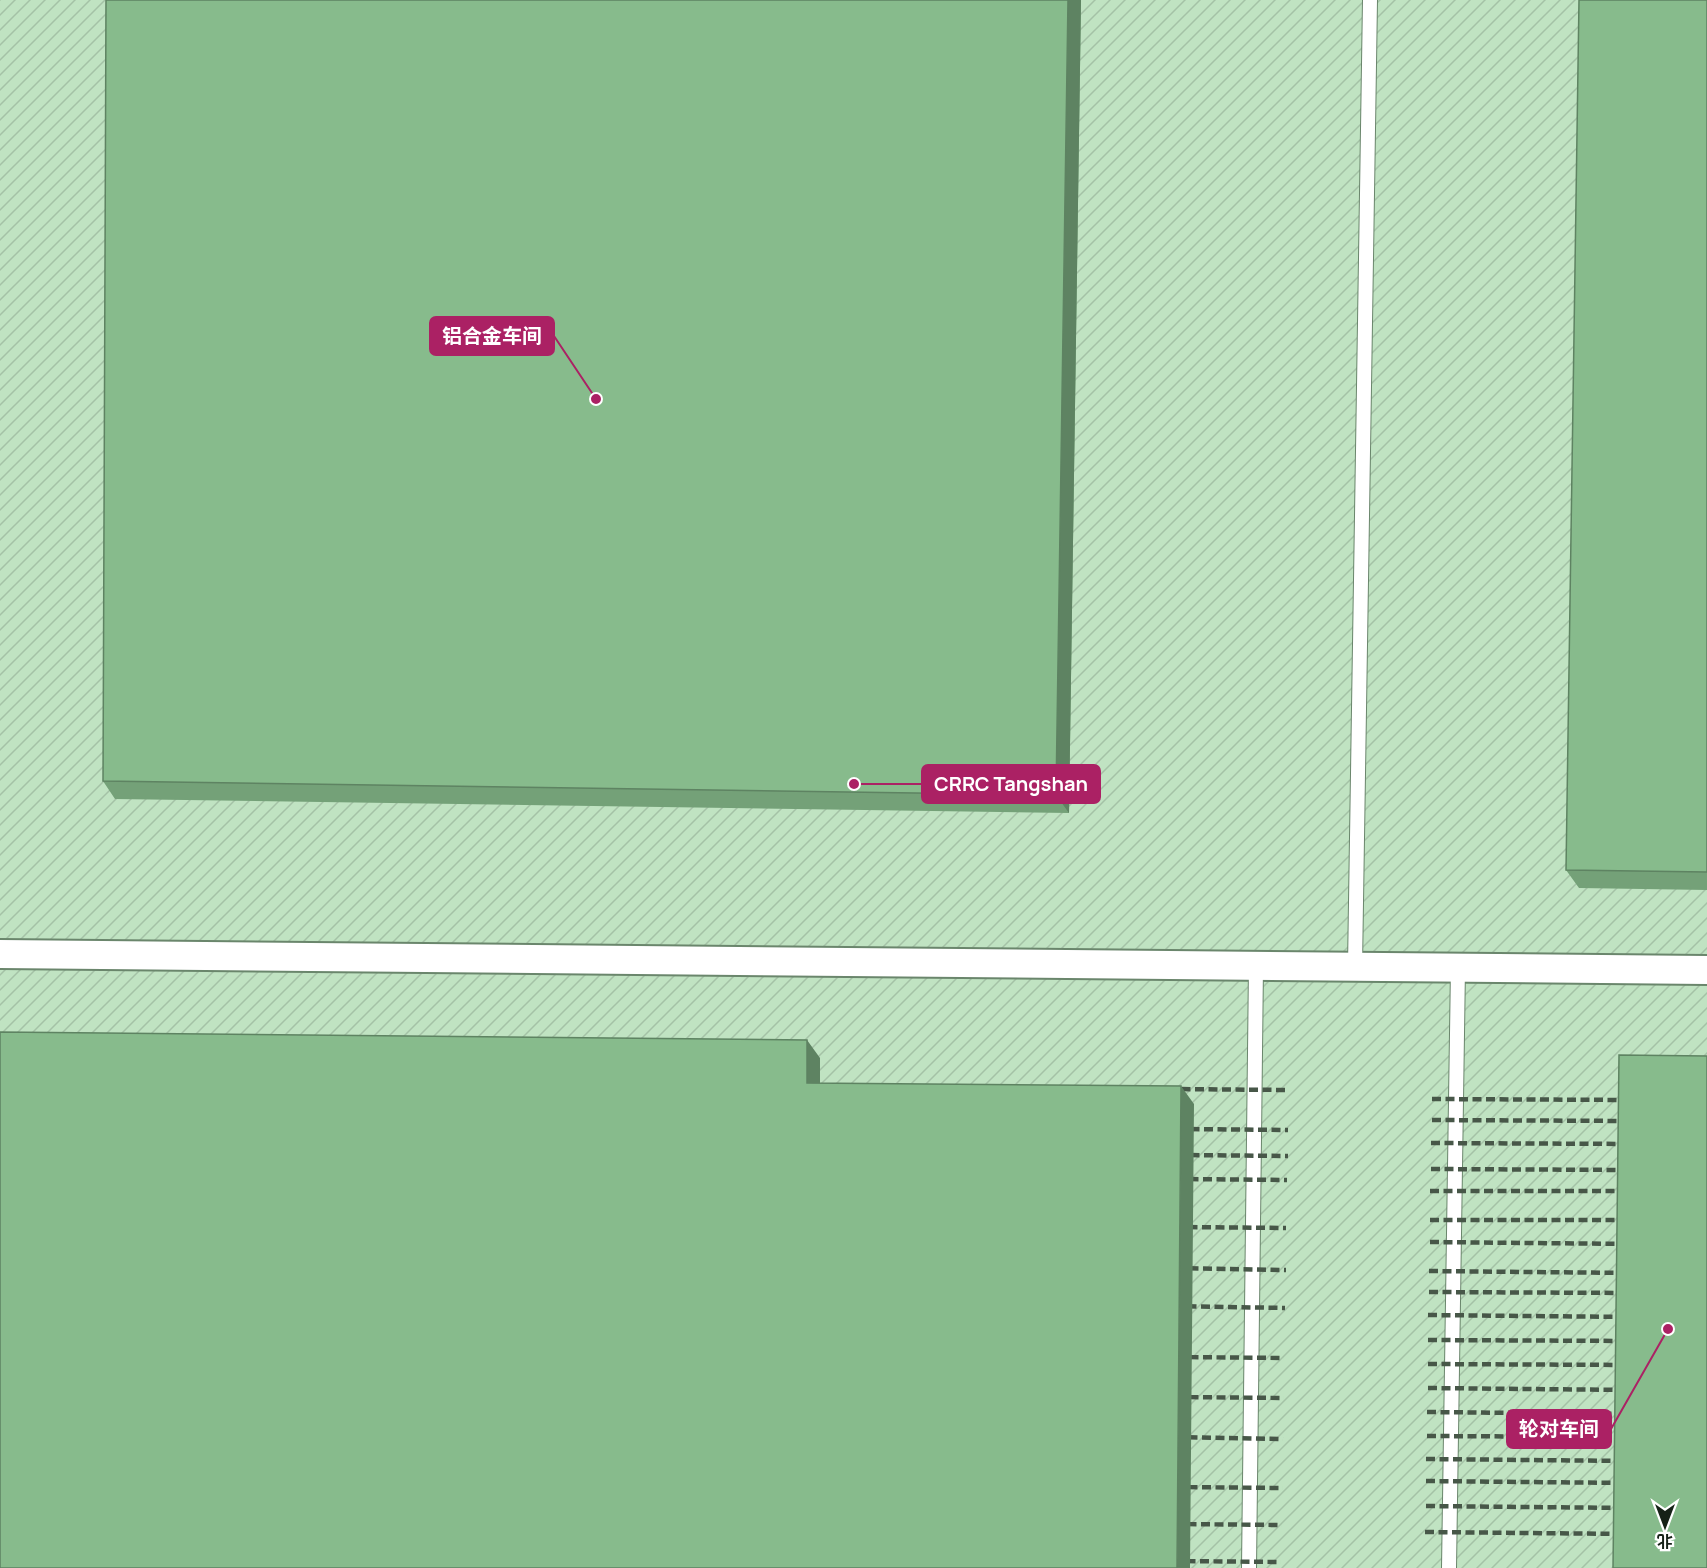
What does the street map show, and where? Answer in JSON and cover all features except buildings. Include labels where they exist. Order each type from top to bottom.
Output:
[{"type":"street","points":[[0,954],[1707,970]]},
{"type":"lane","points":[[1355,967],[1370,0]]},
{"type":"lane","points":[[1249,1568],[1256,966]]},
{"type":"lane","points":[[1449,1568],[1458,968]]},
{"type":"shaded area","points":[[0,0],[1707,0],[1707,1568],[0,1568]]},
{"type":"railway","points":[[1168,1089],[1288,1090]]},
{"type":"railway","points":[[1432,1099],[1632,1100]]},
{"type":"railway","points":[[1432,1120],[1632,1121]]},
{"type":"railway","points":[[1177,1129],[1288,1130]]},
{"type":"railway","points":[[1431,1143],[1632,1144]]},
{"type":"railway","points":[[1177,1155],[1288,1156]]},
{"type":"railway","points":[[1431,1169],[1631,1170]]},
{"type":"railway","points":[[1176,1179],[1287,1180]]},
{"type":"railway","points":[[1430,1191],[1631,1191]]},
{"type":"railway","points":[[1430,1220],[1631,1220]]},
{"type":"railway","points":[[1175,1227],[1286,1228]]},
{"type":"railway","points":[[1430,1242],[1630,1244]]},
{"type":"railway","points":[[1176,1268],[1286,1270]]},
{"type":"railway","points":[[1429,1271],[1630,1273]]},
{"type":"railway","points":[[1429,1292],[1630,1293]]},
{"type":"railway","points":[[1174,1306],[1285,1308]]},
{"type":"railway","points":[[1428,1315],[1629,1317]]},
{"type":"railway","points":[[1428,1340],[1629,1341]]},
{"type":"railway","points":[[1176,1357],[1284,1358]]},
{"type":"railway","points":[[1428,1364],[1629,1365]]},
{"type":"railway","points":[[1428,1388],[1628,1390]]},
{"type":"railway","points":[[1176,1397],[1284,1398]]},
{"type":"railway","points":[[1427,1412],[1628,1414]]},
{"type":"railway","points":[[1427,1436],[1628,1437]]},
{"type":"railway","points":[[1175,1437],[1283,1439]]},
{"type":"railway","points":[[1426,1459],[1628,1461]]},
{"type":"railway","points":[[1426,1481],[1627,1483]]},
{"type":"railway","points":[[1175,1487],[1283,1488]]},
{"type":"railway","points":[[1426,1506],[1627,1508]]},
{"type":"railway","points":[[1174,1524],[1282,1525]]},
{"type":"railway","points":[[1425,1532],[1627,1534]]},
{"type":"railway","points":[[1173,1561],[1281,1562]]},
{"type":"place","name":"铝合金车间","points":[[596,399]]},
{"type":"place","name":"CRRC Tangshan","points":[[854,784]]},
{"type":"place","name":"轮对车间","points":[[1668,1329]]}]
